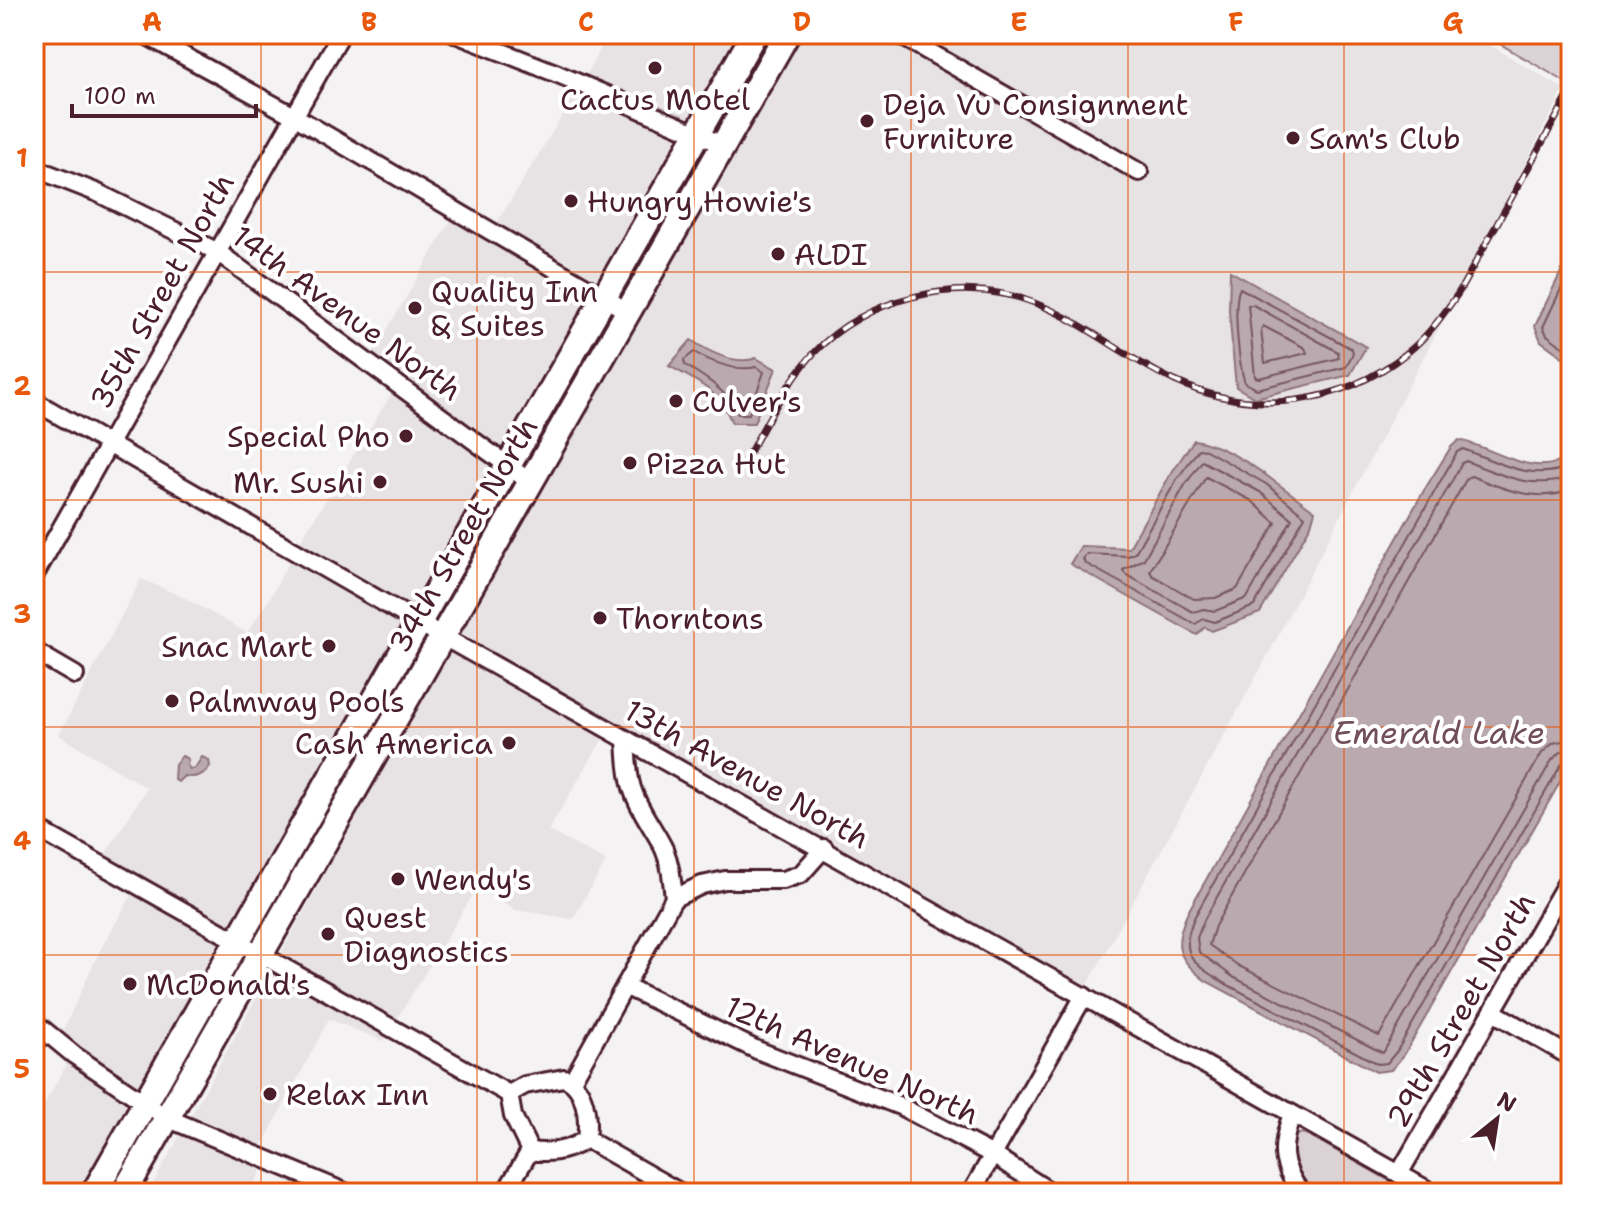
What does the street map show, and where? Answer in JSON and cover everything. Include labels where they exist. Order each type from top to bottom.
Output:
[{"type":"highway","name":"34th Street North","points":[[94,1193],[754,34]]},
{"type":"highway","name":"34th Street North","points":[[124,1193],[787,34]]},
{"type":"highway","points":[[328,782],[351,795]]},
{"type":"street","points":[[144,34],[294,116],[627,311]]},
{"type":"street","name":"35th Street North","points":[[34,576],[341,34]]},
{"type":"street","points":[[456,34],[723,145]]},
{"type":"street","points":[[898,34],[1139,172]]},
{"type":"street","name":"14th Avenue North","points":[[34,168],[98,193],[216,251],[530,482]]},
{"type":"street","name":"13th Avenue North","points":[[34,401],[419,623],[1433,1193]]},
{"type":"street","points":[[34,651],[75,675]]},
{"type":"street","points":[[572,1081],[674,898],[671,869],[664,849],[641,811],[631,787],[626,739]]},
{"type":"street","points":[[34,827],[509,1094]]},
{"type":"street","points":[[674,898],[702,885],[725,880],[783,880],[801,874],[824,848]]},
{"type":"street","name":"29th Street North","points":[[1399,1174],[1571,875]]},
{"type":"street","name":"12th Avenue North","points":[[625,986],[757,1050],[900,1106],[993,1155],[1052,1193]]},
{"type":"street","points":[[971,1193],[1084,996]]},
{"type":"street","points":[[1493,1012],[1571,1057]]},
{"type":"street","points":[[34,1022],[74,1055],[167,1118],[347,1193]]},
{"type":"street","points":[[509,1094],[525,1085],[544,1080],[564,1078],[572,1081],[584,1106],[586,1139]]},
{"type":"street","points":[[509,1094],[513,1116],[530,1151]]},
{"type":"street","points":[[1292,1114],[1284,1138],[1283,1160],[1301,1193]]},
{"type":"street","points":[[530,1151],[560,1151],[586,1139]]},
{"type":"street","points":[[586,1139],[681,1193]]},
{"type":"street","points":[[505,1193],[530,1151]]},
{"type":"shaded area","points":[[608,34],[747,34],[695,125],[585,78]]},
{"type":"shaded area","points":[[794,34],[883,34],[1140,181],[1147,168],[913,34],[1471,34],[1564,89],[1263,664],[1086,988],[633,734],[633,731],[628,732],[457,636]],"holes":[[[691,340],[706,350],[748,361],[725,405],[705,386],[669,366]],[[1271,478],[1279,486],[1197,635],[1081,546],[1129,548]]]},
{"type":"shaded area","points":[[1483,34],[1571,34],[1571,81],[1569,84]]},
{"type":"shaded area","points":[[578,90],[688,138],[601,288],[495,226]]},
{"type":"shaded area","points":[[452,218],[594,301],[506,454],[372,356]]},
{"type":"shaded area","points":[[394,390],[499,467],[416,613],[298,545]]},
{"type":"shaded area","points":[[291,558],[409,625],[233,931],[103,858],[147,788],[59,735],[141,579],[183,597],[247,633]]},
{"type":"shaded area","points":[[450,649],[605,735],[548,831],[606,861],[573,919],[515,910],[477,888],[395,1022],[279,957]]},
{"type":"shaded area","points":[[134,891],[226,944],[141,1093],[61,1035],[100,950]]},
{"type":"shaded area","points":[[272,970],[387,1034],[383,1041],[329,1019],[261,1148],[189,1119]]},
{"type":"shaded area","points":[[61,1054],[134,1105],[84,1193],[34,1193],[34,1122],[66,1066]]},
{"type":"shaded area","points":[[182,1132],[264,1165],[250,1193],[148,1193]]},
{"type":"shaded area","points":[[1302,1133],[1411,1193],[1310,1193],[1298,1173],[1292,1152],[1293,1136]]},
{"type":"water","points":[[1571,251],[1571,363],[1541,341],[1535,326]]},
{"type":"water","points":[[1230,271],[1366,347],[1350,375],[1255,398],[1236,387],[1229,311]]},
{"type":"water","points":[[691,340],[722,356],[740,360],[756,358],[776,369],[754,423],[732,423],[714,395],[669,366]]},
{"type":"water","points":[[1194,440],[1241,459],[1315,511],[1311,525],[1260,613],[1212,631],[1205,627],[1197,635],[1070,564],[1081,546],[1129,548],[1170,475]]},
{"type":"water","name":"Emerald Lake","points":[[1459,440],[1529,464],[1557,463],[1571,456],[1571,763],[1404,1055],[1391,1070],[1376,1072],[1206,981],[1183,958],[1180,934],[1188,912],[1423,492],[1451,447]]},
{"type":"water","points":[[182,756],[188,759],[190,769],[195,768],[202,757],[209,760],[210,766],[199,776],[184,776],[178,782],[174,779],[175,765]]},
{"type":"railway","points":[[743,465],[793,379],[835,334],[885,306],[942,292],[971,290],[1026,300],[1064,316],[1175,381],[1235,399],[1265,402],[1296,400],[1354,384],[1408,352],[1448,308],[1571,91]]},
{"type":"place","name":"Cactus Motel","points":[[655,68]]},
{"type":"place","name":"Deja Vu Consignment Furniture","points":[[867,121]]},
{"type":"place","name":"Sam's Club","points":[[1293,138]]},
{"type":"place","name":"Hungry Howie's","points":[[571,201]]},
{"type":"place","name":"ALDI","points":[[778,254]]},
{"type":"place","name":"Quality Inn & Suites","points":[[415,308]]},
{"type":"place","name":"Culver's","points":[[676,401]]},
{"type":"place","name":"Special Pho","points":[[406,436]]},
{"type":"place","name":"Pizza Hut","points":[[630,463]]},
{"type":"place","name":"Mr. Sushi","points":[[380,482]]},
{"type":"place","name":"Thorntons","points":[[600,618]]},
{"type":"place","name":"Snac Mart","points":[[329,646]]},
{"type":"place","name":"Palmway Pools","points":[[172,701]]},
{"type":"place","name":"Cash America","points":[[509,743]]},
{"type":"place","name":"Wendy's","points":[[398,879]]},
{"type":"place","name":"Quest Diagnostics","points":[[328,934]]},
{"type":"place","name":"McDonald's","points":[[130,984]]},
{"type":"place","name":"Relax Inn","points":[[270,1094]]}]
